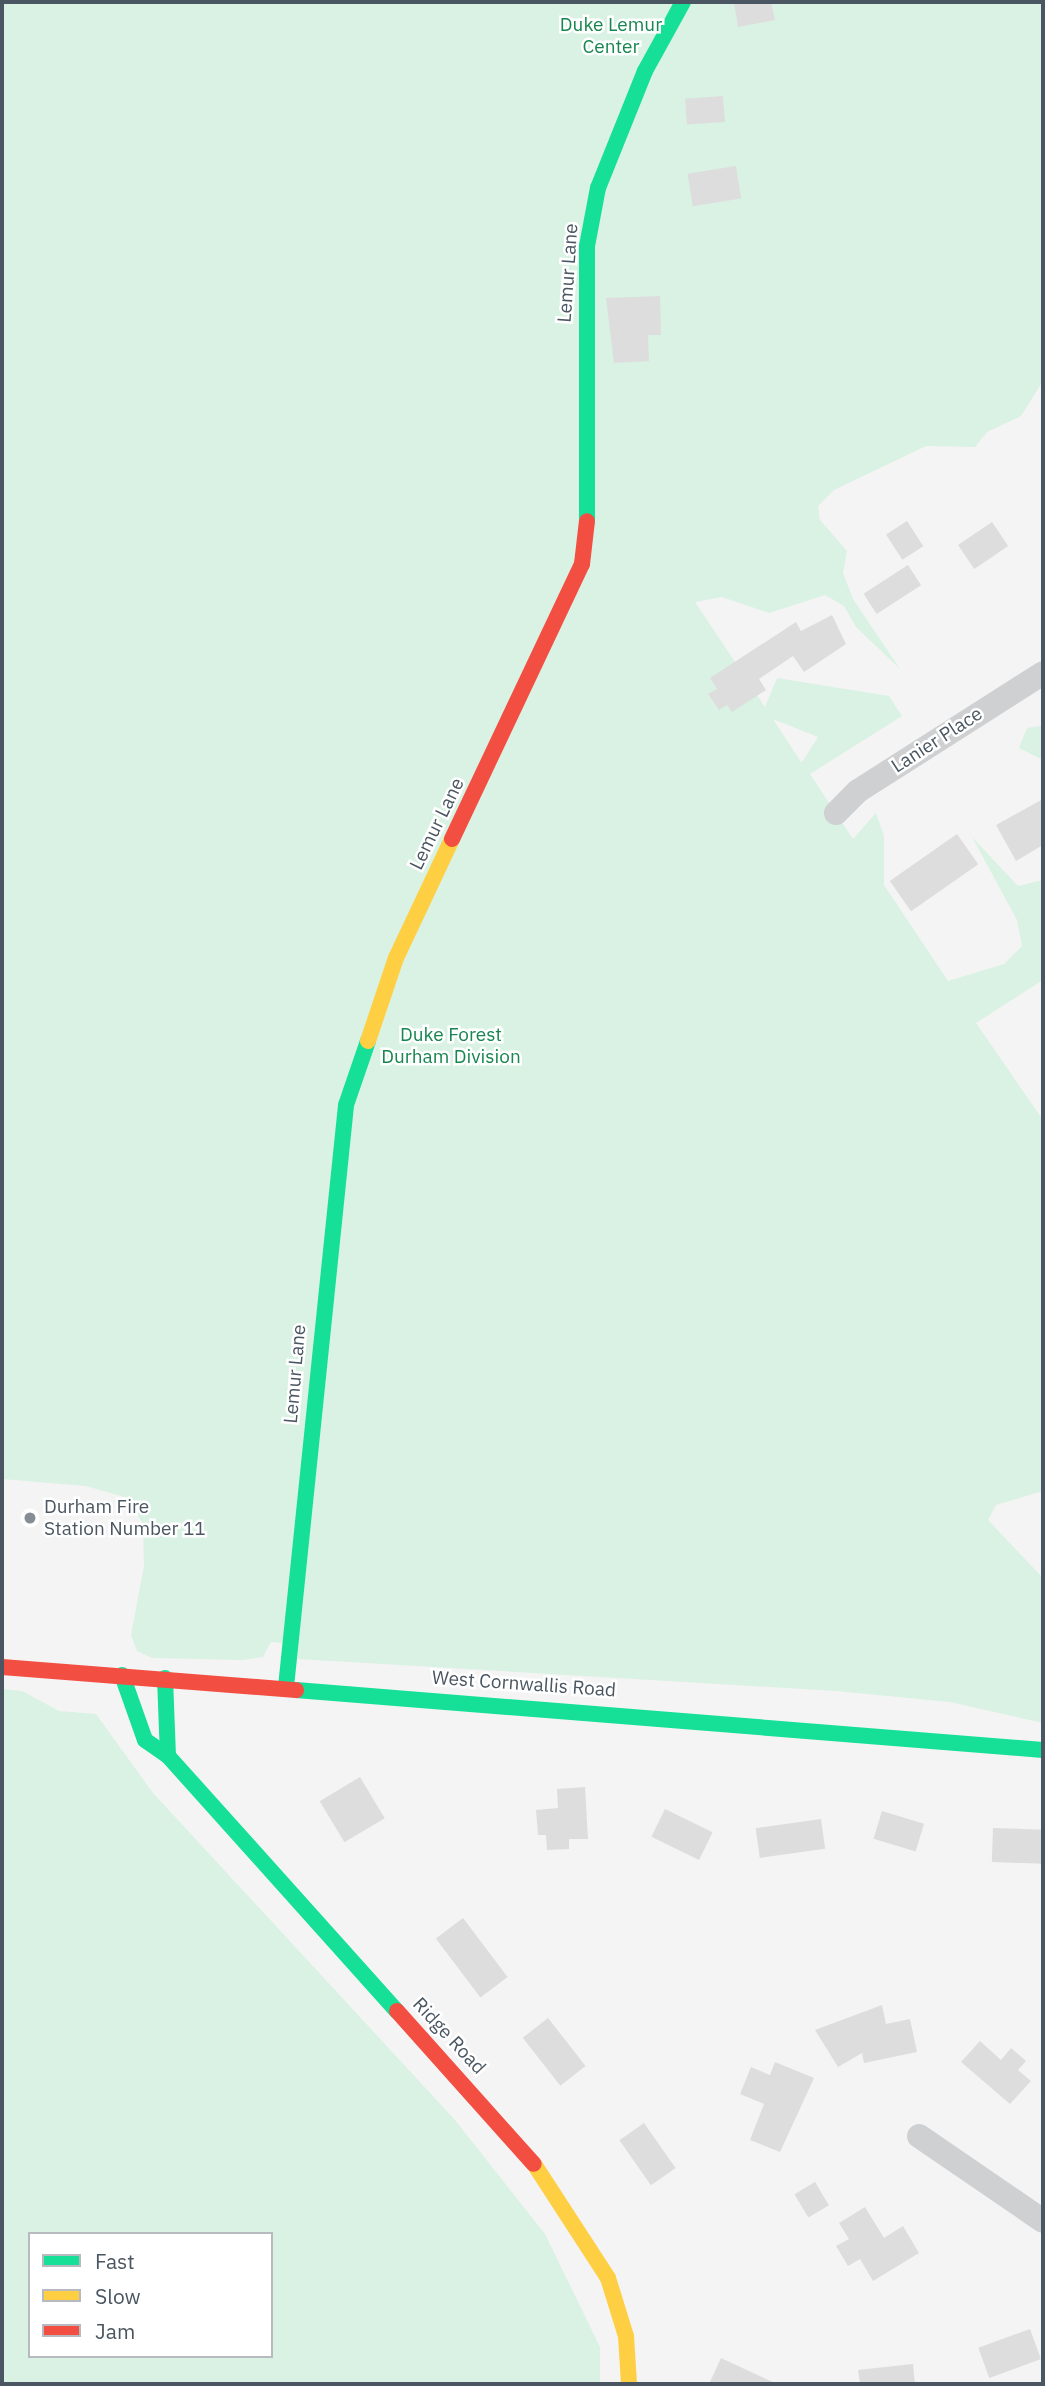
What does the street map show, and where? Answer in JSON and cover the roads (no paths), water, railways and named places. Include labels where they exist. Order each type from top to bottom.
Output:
[{"type":"street","name":"Lemur Lane","points":[[286,1687],[346,1105],[396,958],[582,564],[591,223],[598,188],[645,71],[683,2]]},
{"type":"street","name":"Lanier Place","points":[[836,813],[858,791],[1043,673]]},
{"type":"street","name":"West Cornwallis Road","points":[[2,1667],[286,1687],[1043,1750]]},
{"type":"street","name":"Ridge Road","points":[[122,1675],[145,1740],[167,1756],[555,2188],[608,2278],[626,2336],[629,2384]]},
{"type":"street","points":[[165,1678],[167,1756]]},
{"type":"street","points":[[919,2136],[1043,2221]]},
{"type":"place","name":"Durham Fire Station Number 11","points":[[30,1518]]},
{"type":"park label","name":"Duke Lemur Center","points":[[611,36]]},
{"type":"park label","name":"Duke Forest Durham Division","points":[[451,1046]]}]
